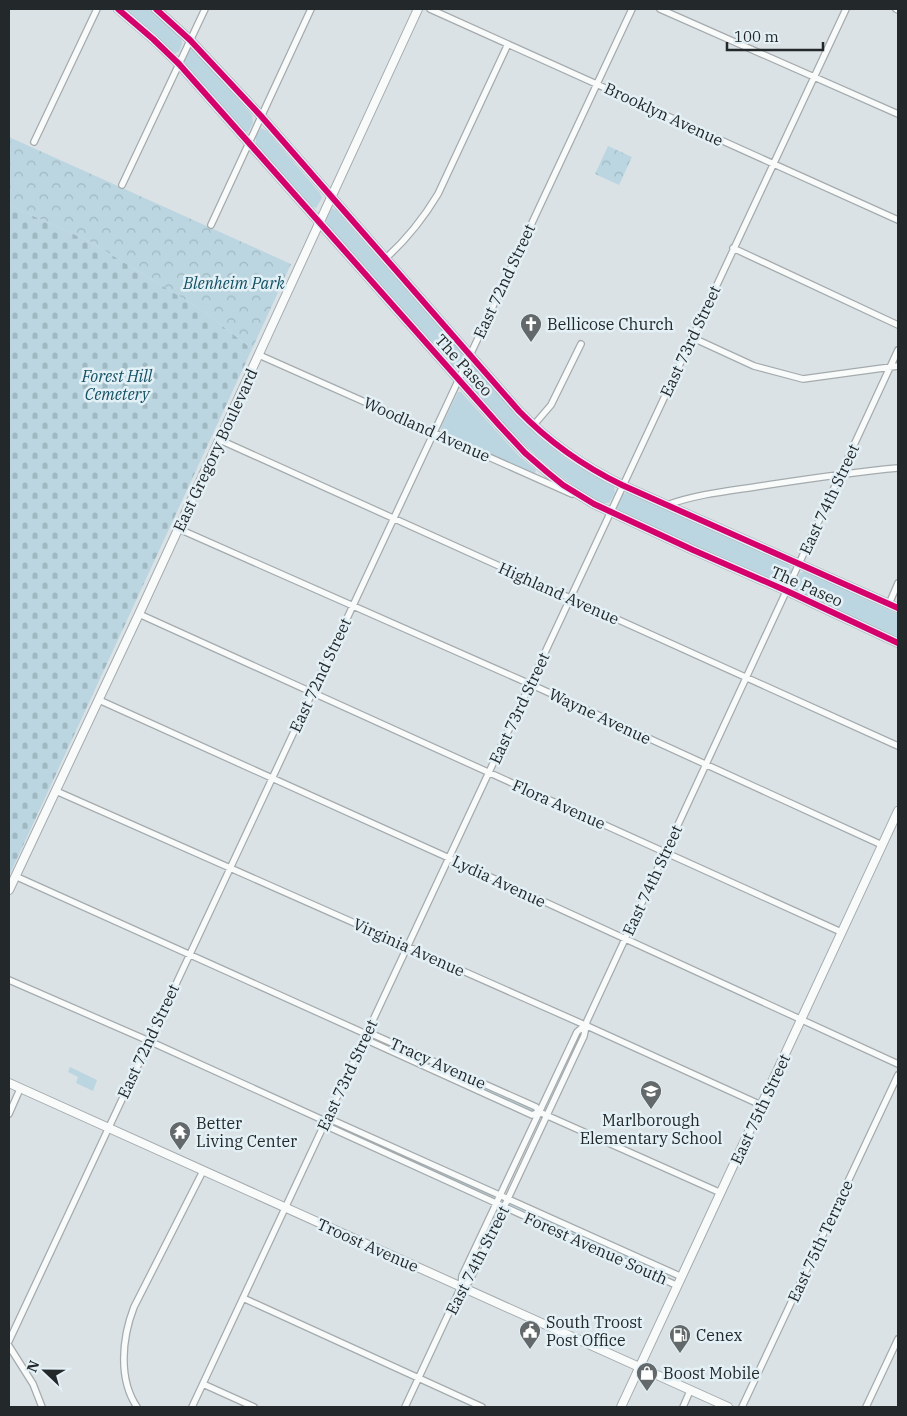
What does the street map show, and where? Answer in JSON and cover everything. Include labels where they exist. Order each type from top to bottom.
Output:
[{"type":"main road","name":"The Paseo","points":[[118,9],[179,64],[525,453],[563,485],[610,512],[898,643]]},
{"type":"main road","name":"The Paseo","points":[[156,9],[190,40],[261,116],[533,426],[568,455],[598,473],[667,506],[898,608]]},
{"type":"main road","name":"East Gregory Boulevard","points":[[9,890],[179,529],[418,9]]},
{"type":"main road","name":"East 75th Street","points":[[621,1407],[898,811]]},
{"type":"main road","name":"Troost Avenue","points":[[9,1083],[728,1407]]},
{"type":"street","points":[[34,142],[97,9]]},
{"type":"street","points":[[122,185],[205,9]]},
{"type":"street","points":[[211,225],[311,9]]},
{"type":"street","name":"Brooklyn Avenue","points":[[430,9],[898,220]]},
{"type":"street","name":"East 72nd Street","points":[[9,1341],[231,868],[392,518],[632,9]]},
{"type":"street","points":[[660,9],[814,75],[898,114]]},
{"type":"street","name":"East 73rd Street","points":[[192,1407],[846,9]]},
{"type":"street","points":[[386,258],[402,244],[419,224],[434,199],[508,44]]},
{"type":"street","points":[[733,248],[898,325]]},
{"type":"street","points":[[691,337],[754,366],[803,379],[898,366]]},
{"type":"street","points":[[533,426],[551,405],[581,344]]},
{"type":"street","name":"East 74th Street","points":[[405,1407],[461,1287],[469,1282],[584,1036],[585,1025],[898,350]]},
{"type":"street","name":"Woodland Avenue","points":[[259,355],[594,504]]},
{"type":"street","name":"Highland Avenue","points":[[220,440],[898,746]]},
{"type":"street","points":[[667,506],[683,499],[711,494],[841,474],[898,468]]},
{"type":"street","name":"Wayne Avenue","points":[[179,529],[530,684],[882,845]]},
{"type":"street","points":[[889,604],[898,583]]},
{"type":"street","name":"Flora Avenue","points":[[139,614],[842,932]]},
{"type":"street","name":"Lydia Avenue","points":[[99,700],[898,1064]]},
{"type":"street","name":"Virginia Avenue","points":[[56,791],[585,1025],[761,1106]]},
{"type":"street","name":"Tracy Avenue","points":[[15,876],[366,1034],[372,1034],[536,1107],[539,1112],[721,1193]]},
{"type":"street","points":[[9,980],[326,1121],[332,1120],[682,1276]]},
{"type":"street","points":[[461,1287],[462,1276],[539,1112],[577,1032],[585,1025]]},
{"type":"street","name":"East 75th Terrace","points":[[742,1407],[898,1075]]},
{"type":"street","points":[[9,1114],[20,1089]]},
{"type":"street","name":"Forest Avenue South","points":[[326,1121],[329,1127],[678,1286]]},
{"type":"street","points":[[137,1407],[131,1398],[125,1372],[125,1338],[128,1322],[203,1171]]},
{"type":"street","points":[[243,1298],[482,1407]]},
{"type":"street","points":[[866,1407],[898,1338]]},
{"type":"street","points":[[9,1346],[33,1384],[42,1407]]},
{"type":"street","points":[[203,1384],[254,1407]]},
{"type":"street","points":[[683,1407],[690,1391]]},
{"type":"green space","points":[[125,9],[151,9],[181,37],[182,44],[179,52],[173,52]]},
{"type":"green space","points":[[190,49],[194,50],[252,115],[253,123],[248,132],[244,131],[185,64],[185,58]]},
{"type":"green space","points":[[261,128],[267,131],[320,193],[322,198],[316,208],[309,205],[256,144],[256,136]]},
{"type":"green space","name":"Blenheim Park","points":[[9,137],[291,264],[252,349],[202,310],[89,241],[9,205]]},
{"type":"green space","points":[[608,146],[632,157],[619,185],[595,174]]},
{"type":"green space","name":"Forest Hill Cemetery","points":[[9,205],[89,241],[202,310],[252,349],[9,876]]},
{"type":"green space","points":[[332,208],[336,210],[462,353],[463,358],[459,368],[456,370],[452,366],[327,224],[326,219]]},
{"type":"green space","points":[[471,365],[475,367],[539,437],[568,460],[614,486],[615,493],[609,503],[601,503],[562,477],[513,434],[467,383],[465,377]]},
{"type":"green space","points":[[458,392],[461,392],[519,456],[536,470],[535,473],[441,432],[441,427]]},
{"type":"green space","points":[[627,492],[787,563],[792,569],[786,583],[781,586],[619,513],[617,508],[622,495]]},
{"type":"green space","points":[[805,571],[898,614],[898,639],[795,592],[793,588],[800,573]]},
{"type":"green space","points":[[375,1037],[536,1111],[531,1111],[375,1041]]},
{"type":"green space","points":[[70,1067],[97,1080],[93,1091],[76,1083],[78,1077],[68,1072]]},
{"type":"green space","points":[[334,1124],[492,1194],[494,1198],[333,1127]]},
{"type":"green space","points":[[510,1203],[667,1272],[668,1276],[661,1275],[510,1207]]},
{"type":"cycle path","points":[[118,9],[179,64],[499,425],[525,453],[547,472],[563,485],[594,504],[898,643]]},
{"type":"cycle path","points":[[156,9],[190,40],[261,116],[519,411],[555,443],[580,462],[622,485],[898,608]]},
{"type":"place","name":"Bellicose Church","points":[[531,343]]},
{"type":"place","name":"Marlborough Elementary School","points":[[651,1110]]},
{"type":"place","name":"Better Living Center","points":[[180,1151]]},
{"type":"place","name":"South Troost Post Office","points":[[530,1350]]},
{"type":"place","name":"Cenex","points":[[680,1354]]},
{"type":"place","name":"Boost Mobile","points":[[647,1392]]}]
